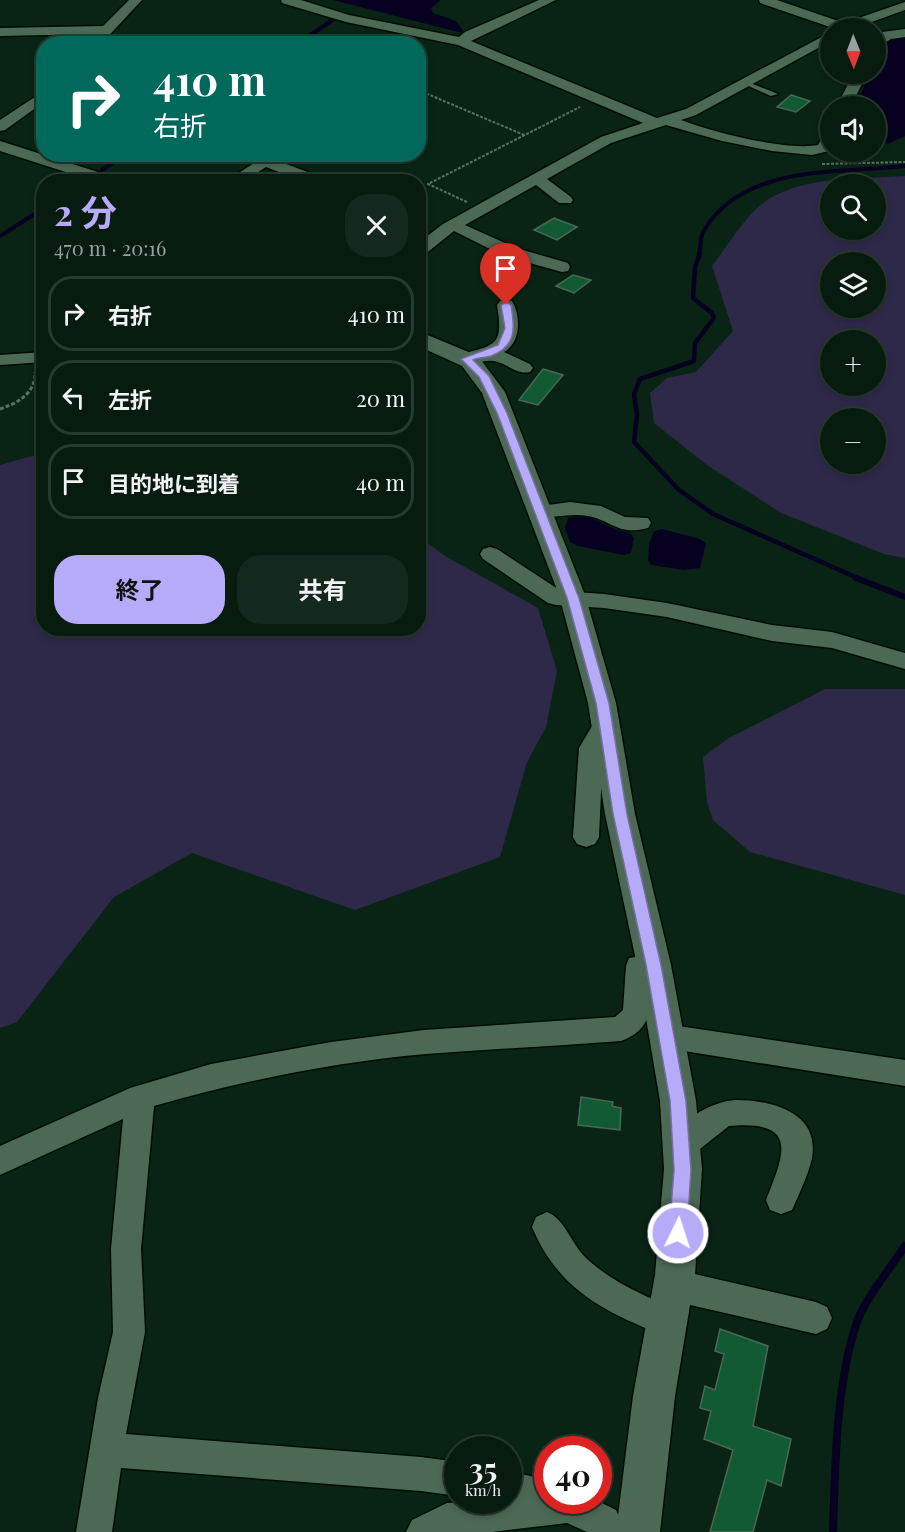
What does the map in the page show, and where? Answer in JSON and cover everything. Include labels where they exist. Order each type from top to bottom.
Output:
[{"type":"street","points":[[102,36],[136,0]]},
{"type":"street","points":[[287,0],[346,18],[462,42],[597,98],[662,122],[794,150],[820,149]]},
{"type":"street","points":[[462,42],[470,35],[550,0]]},
{"type":"street","points":[[765,0],[820,19]]},
{"type":"street","points":[[872,18],[905,6]]},
{"type":"street","points":[[0,32],[107,30]]},
{"type":"street","points":[[886,36],[905,33]]},
{"type":"street","points":[[426,245],[453,225],[606,141],[692,112],[820,42]]},
{"type":"street","points":[[0,127],[36,101]]},
{"type":"street","points":[[0,146],[36,157]]},
{"type":"street","points":[[51,162],[89,174]]},
{"type":"street","points":[[245,174],[263,162]]},
{"type":"street","points":[[268,162],[300,174]]},
{"type":"street","points":[[538,179],[565,200]]},
{"type":"street","points":[[453,225],[510,252],[562,267]]},
{"type":"street","points":[[476,356],[502,346],[510,328],[506,305]]},
{"type":"street","points":[[426,340],[476,356],[508,359],[524,368]]},
{"type":"street","points":[[476,356],[483,376],[493,392],[540,512],[587,642],[606,722],[620,814],[654,965],[678,1101],[683,1170],[673,1285],[654,1396],[638,1532]]},
{"type":"street","points":[[0,360],[36,364]]},
{"type":"street","points":[[540,512],[569,509],[589,510],[601,513],[621,524],[641,523]]},
{"type":"street","points":[[490,554],[556,598],[573,598],[667,610],[772,633],[809,636],[905,661]]},
{"type":"street","points":[[774,620],[818,626],[905,645]]},
{"type":"street","points":[[586,837],[591,748],[606,722]]},
{"type":"street","points":[[0,1161],[140,1097],[211,1077],[343,1053],[424,1042],[621,1029],[636,1015],[639,966],[654,965]]},
{"type":"street","points":[[665,1036],[905,1073]]},
{"type":"street","points":[[94,1532],[115,1398],[129,1332],[126,1249],[140,1097]]},
{"type":"street","points":[[681,1146],[713,1120],[729,1113],[758,1114],[780,1119],[791,1128],[797,1143],[797,1157],[781,1200]]},
{"type":"street","points":[[547,1227],[564,1256],[595,1287],[632,1308],[667,1321]]},
{"type":"street","points":[[673,1285],[816,1318]]},
{"type":"street","points":[[108,1450],[444,1477]]},
{"type":"street","points":[[424,1532],[447,1520],[534,1505]]},
{"type":"street","points":[[586,1514],[604,1522],[608,1532]]},
{"type":"lane","points":[[746,83],[774,94]]},
{"type":"path","points":[[426,93],[524,135]]},
{"type":"path","points":[[483,209],[428,184],[597,98]]},
{"type":"path","points":[[0,409],[24,399],[36,375]]},
{"type":"shaded area","points":[[333,0],[441,0],[431,8],[433,13],[456,21],[463,31],[462,33]]},
{"type":"shaded area","points":[[895,37],[905,37],[905,136],[886,144],[886,96],[860,96],[865,84],[886,84],[886,43]]},
{"type":"shaded area","points":[[905,176],[905,558],[884,554],[781,513],[707,465],[654,423],[650,393],[667,378],[696,372],[733,331],[712,266],[751,214],[766,201],[783,192],[802,185],[820,182],[820,240],[886,240],[886,177]]},
{"type":"shaded area","points":[[36,455],[36,636],[426,636],[426,542],[445,556],[538,608],[557,671],[546,727],[527,762],[500,857],[355,910],[192,853],[114,897],[17,1022],[0,1028],[0,465]]},
{"type":"shaded area","points":[[579,515],[630,533],[634,538],[631,553],[624,555],[578,546],[570,542],[565,528],[568,518]]},
{"type":"shaded area","points":[[662,529],[700,539],[706,543],[700,568],[684,570],[651,565],[648,561],[649,544],[654,531]]},
{"type":"shaded area","points":[[825,689],[905,689],[905,895],[750,852],[713,820],[707,802],[703,757],[729,738]]},
{"type":"building","points":[[791,95],[810,101],[796,112],[777,107]]},
{"type":"building","points":[[554,218],[577,227],[557,240],[534,230]]},
{"type":"building","points":[[573,275],[591,280],[574,293],[556,286]]},
{"type":"building","points":[[543,369],[563,375],[538,405],[519,400]]},
{"type":"building","points":[[581,1097],[613,1102],[612,1106],[621,1108],[620,1130],[578,1125]]},
{"type":"building","points":[[720,1329],[768,1346],[753,1426],[791,1439],[781,1486],[767,1480],[753,1532],[710,1532],[733,1450],[704,1439],[711,1411],[700,1408],[705,1386],[715,1390],[724,1354],[715,1351]]},
{"type":"waterway","points":[[309,36],[334,19]]},
{"type":"waterway","points":[[102,170],[114,162]]},
{"type":"waterway","points":[[699,254],[703,232],[720,210],[742,194],[767,183],[822,172],[905,166]]},
{"type":"waterway","points":[[0,236],[36,213]]},
{"type":"waterway","points":[[700,253],[695,267],[693,298],[712,313],[714,318],[695,343],[694,361],[640,379],[634,394],[637,415],[634,442],[679,490],[713,514],[860,579]]},
{"type":"waterway","points":[[856,578],[905,597]]},
{"type":"waterway","points":[[833,1532],[838,1424],[845,1369],[851,1343],[861,1311],[905,1246]]},
{"type":"route","points":[[506,305],[510,328],[502,346],[487,354],[477,354],[466,359],[471,361],[483,376],[502,413],[573,598],[602,703],[627,851],[654,965],[678,1101],[683,1170],[678,1233]]}]
